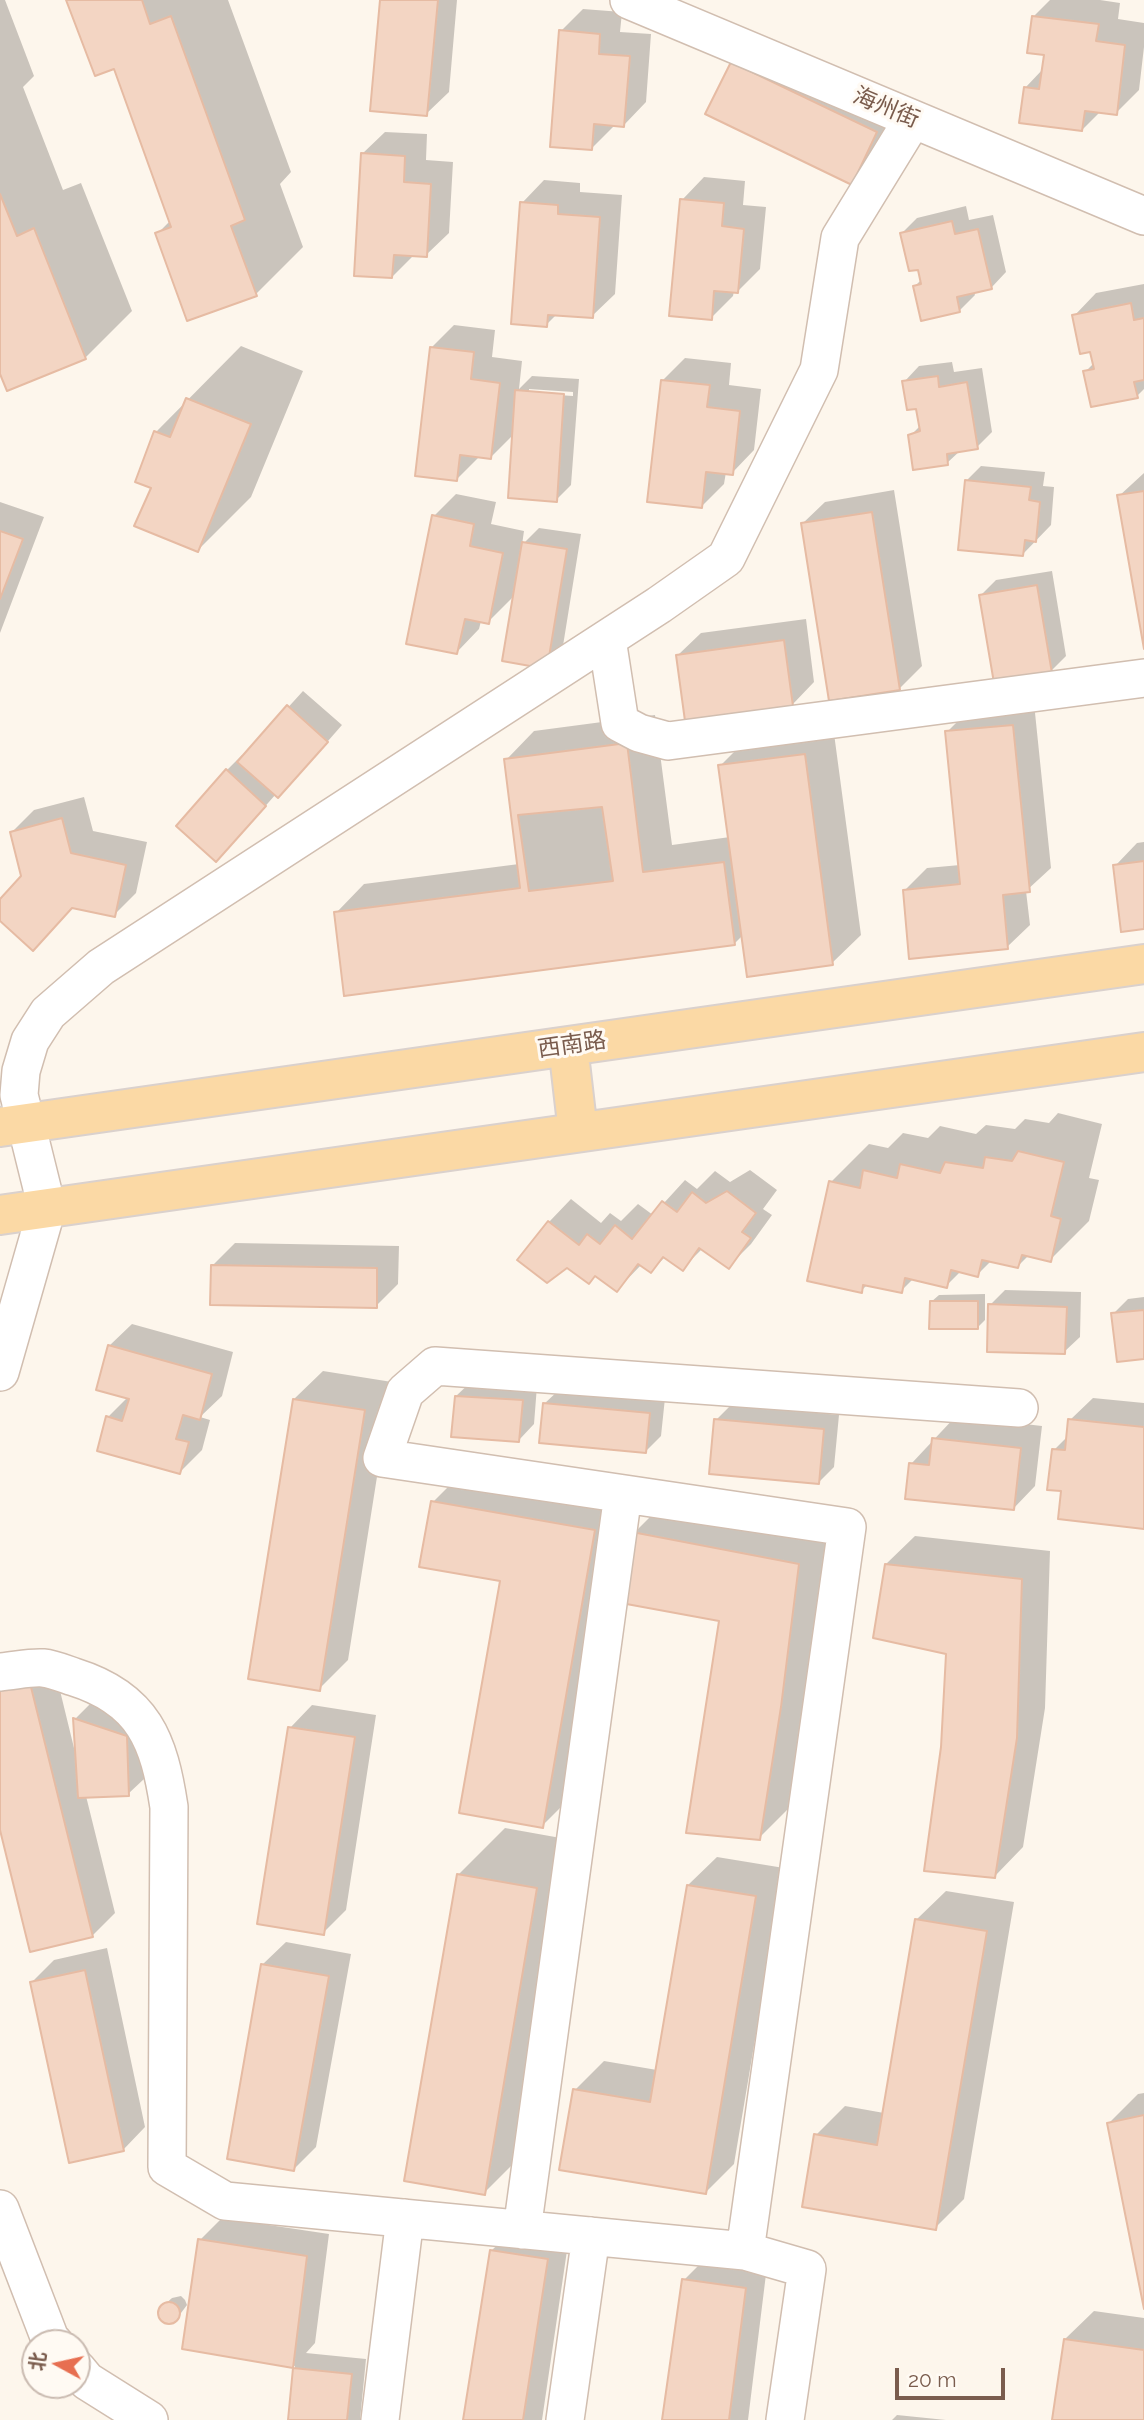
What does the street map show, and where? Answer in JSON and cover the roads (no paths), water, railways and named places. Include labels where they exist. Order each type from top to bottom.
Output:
[{"type":"main road","name":"西南路","points":[[13,1125],[1144,964]]},
{"type":"main road","points":[[568,1046],[578,1132]]},
{"type":"main road","points":[[0,1215],[1144,1052]]},
{"type":"street","name":"海州街","points":[[629,0],[1144,216]]},
{"type":"street","points":[[0,1372],[47,1208],[13,1125],[21,1072],[30,1041],[48,1013],[101,967],[607,639],[726,558],[819,370],[839,238],[913,119]]},
{"type":"street","points":[[607,639],[620,723],[639,733],[668,741],[1144,678]]},
{"type":"street","points":[[745,2251],[846,1527],[382,1458],[405,1392],[435,1366],[1019,1408]]},
{"type":"street","points":[[522,2230],[623,1494]]},
{"type":"street","points":[[0,1672],[44,1668],[88,1682],[122,1701],[147,1727],[163,1766],[169,1807],[167,2167],[225,2201],[745,2251],[807,2269],[785,2420]]},
{"type":"street","points":[[0,2208],[46,2329]]},
{"type":"street","points":[[380,2420],[405,2218]]},
{"type":"street","points":[[565,2420],[592,2236]]},
{"type":"street","points":[[91,2384],[149,2420]]}]
